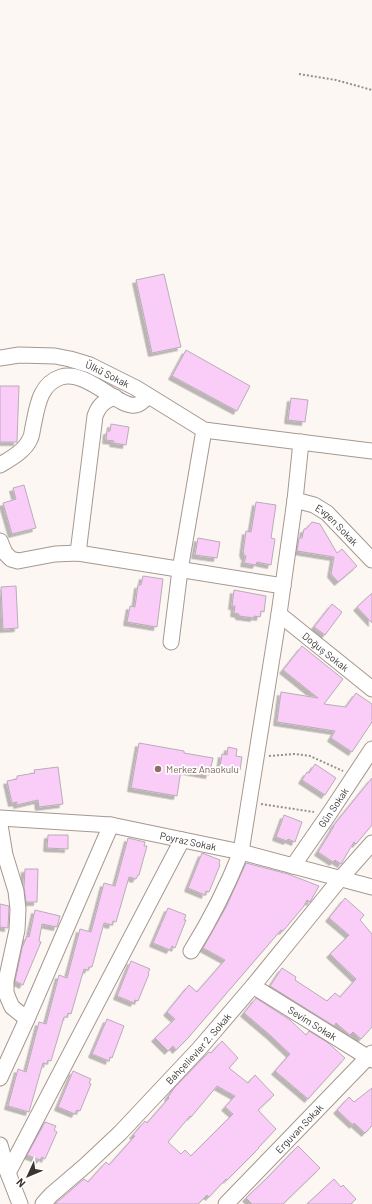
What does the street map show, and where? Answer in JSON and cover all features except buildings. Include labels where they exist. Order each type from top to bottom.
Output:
[{"type":"street","name":"Ülkü Sokak","points":[[0,358],[20,355],[55,356],[90,365],[112,375],[204,430]]},
{"type":"street","points":[[0,465],[20,451],[30,439],[39,400],[44,389],[52,381],[65,376],[74,377],[100,387],[131,405],[141,403],[148,396]]},
{"type":"street","points":[[78,553],[95,416],[103,403],[115,397]]},
{"type":"street","points":[[171,642],[180,570],[204,430],[372,451]]},
{"type":"street","points":[[191,951],[215,912],[241,852],[279,614],[295,500],[301,442]]},
{"type":"street","name":"Evgen Sokak","points":[[295,500],[314,505],[327,513],[372,560]]},
{"type":"street","points":[[0,541],[5,553],[11,559],[18,561],[56,554],[78,553],[283,586]]},
{"type":"street","name":"Doğuş Sokak","points":[[279,614],[372,689]]},
{"type":"street","name":"Gün Sokak","points":[[293,866],[330,814],[372,749]]},
{"type":"street","name":"Poyraz Sokak","points":[[0,818],[111,825],[241,852],[372,887]]},
{"type":"street","points":[[0,825],[5,855],[16,891],[18,909],[17,930],[6,981],[6,992],[12,1007],[27,1019]]},
{"type":"street","points":[[0,1078],[111,825]]},
{"type":"street","points":[[8,1173],[182,840]]},
{"type":"street","name":"Bahçelievler 2. Sokak","points":[[43,1204],[120,1133],[199,1049],[253,986],[340,879],[372,843]]},
{"type":"street","name":"Sevim Sokak","points":[[253,986],[371,1057]]},
{"type":"street","name":"Erguvan Sokak","points":[[226,1204],[371,1057]]},
{"type":"street","points":[[0,1145],[8,1173],[20,1204]]},
{"type":"path","points":[[299,74],[336,80],[372,90]]},
{"type":"path","points":[[256,757],[294,754],[310,756],[328,763],[354,777]]},
{"type":"path","points":[[250,802],[330,814]]},
{"type":"place","name":"Merkez Anaokulu","points":[[158,769]]}]
